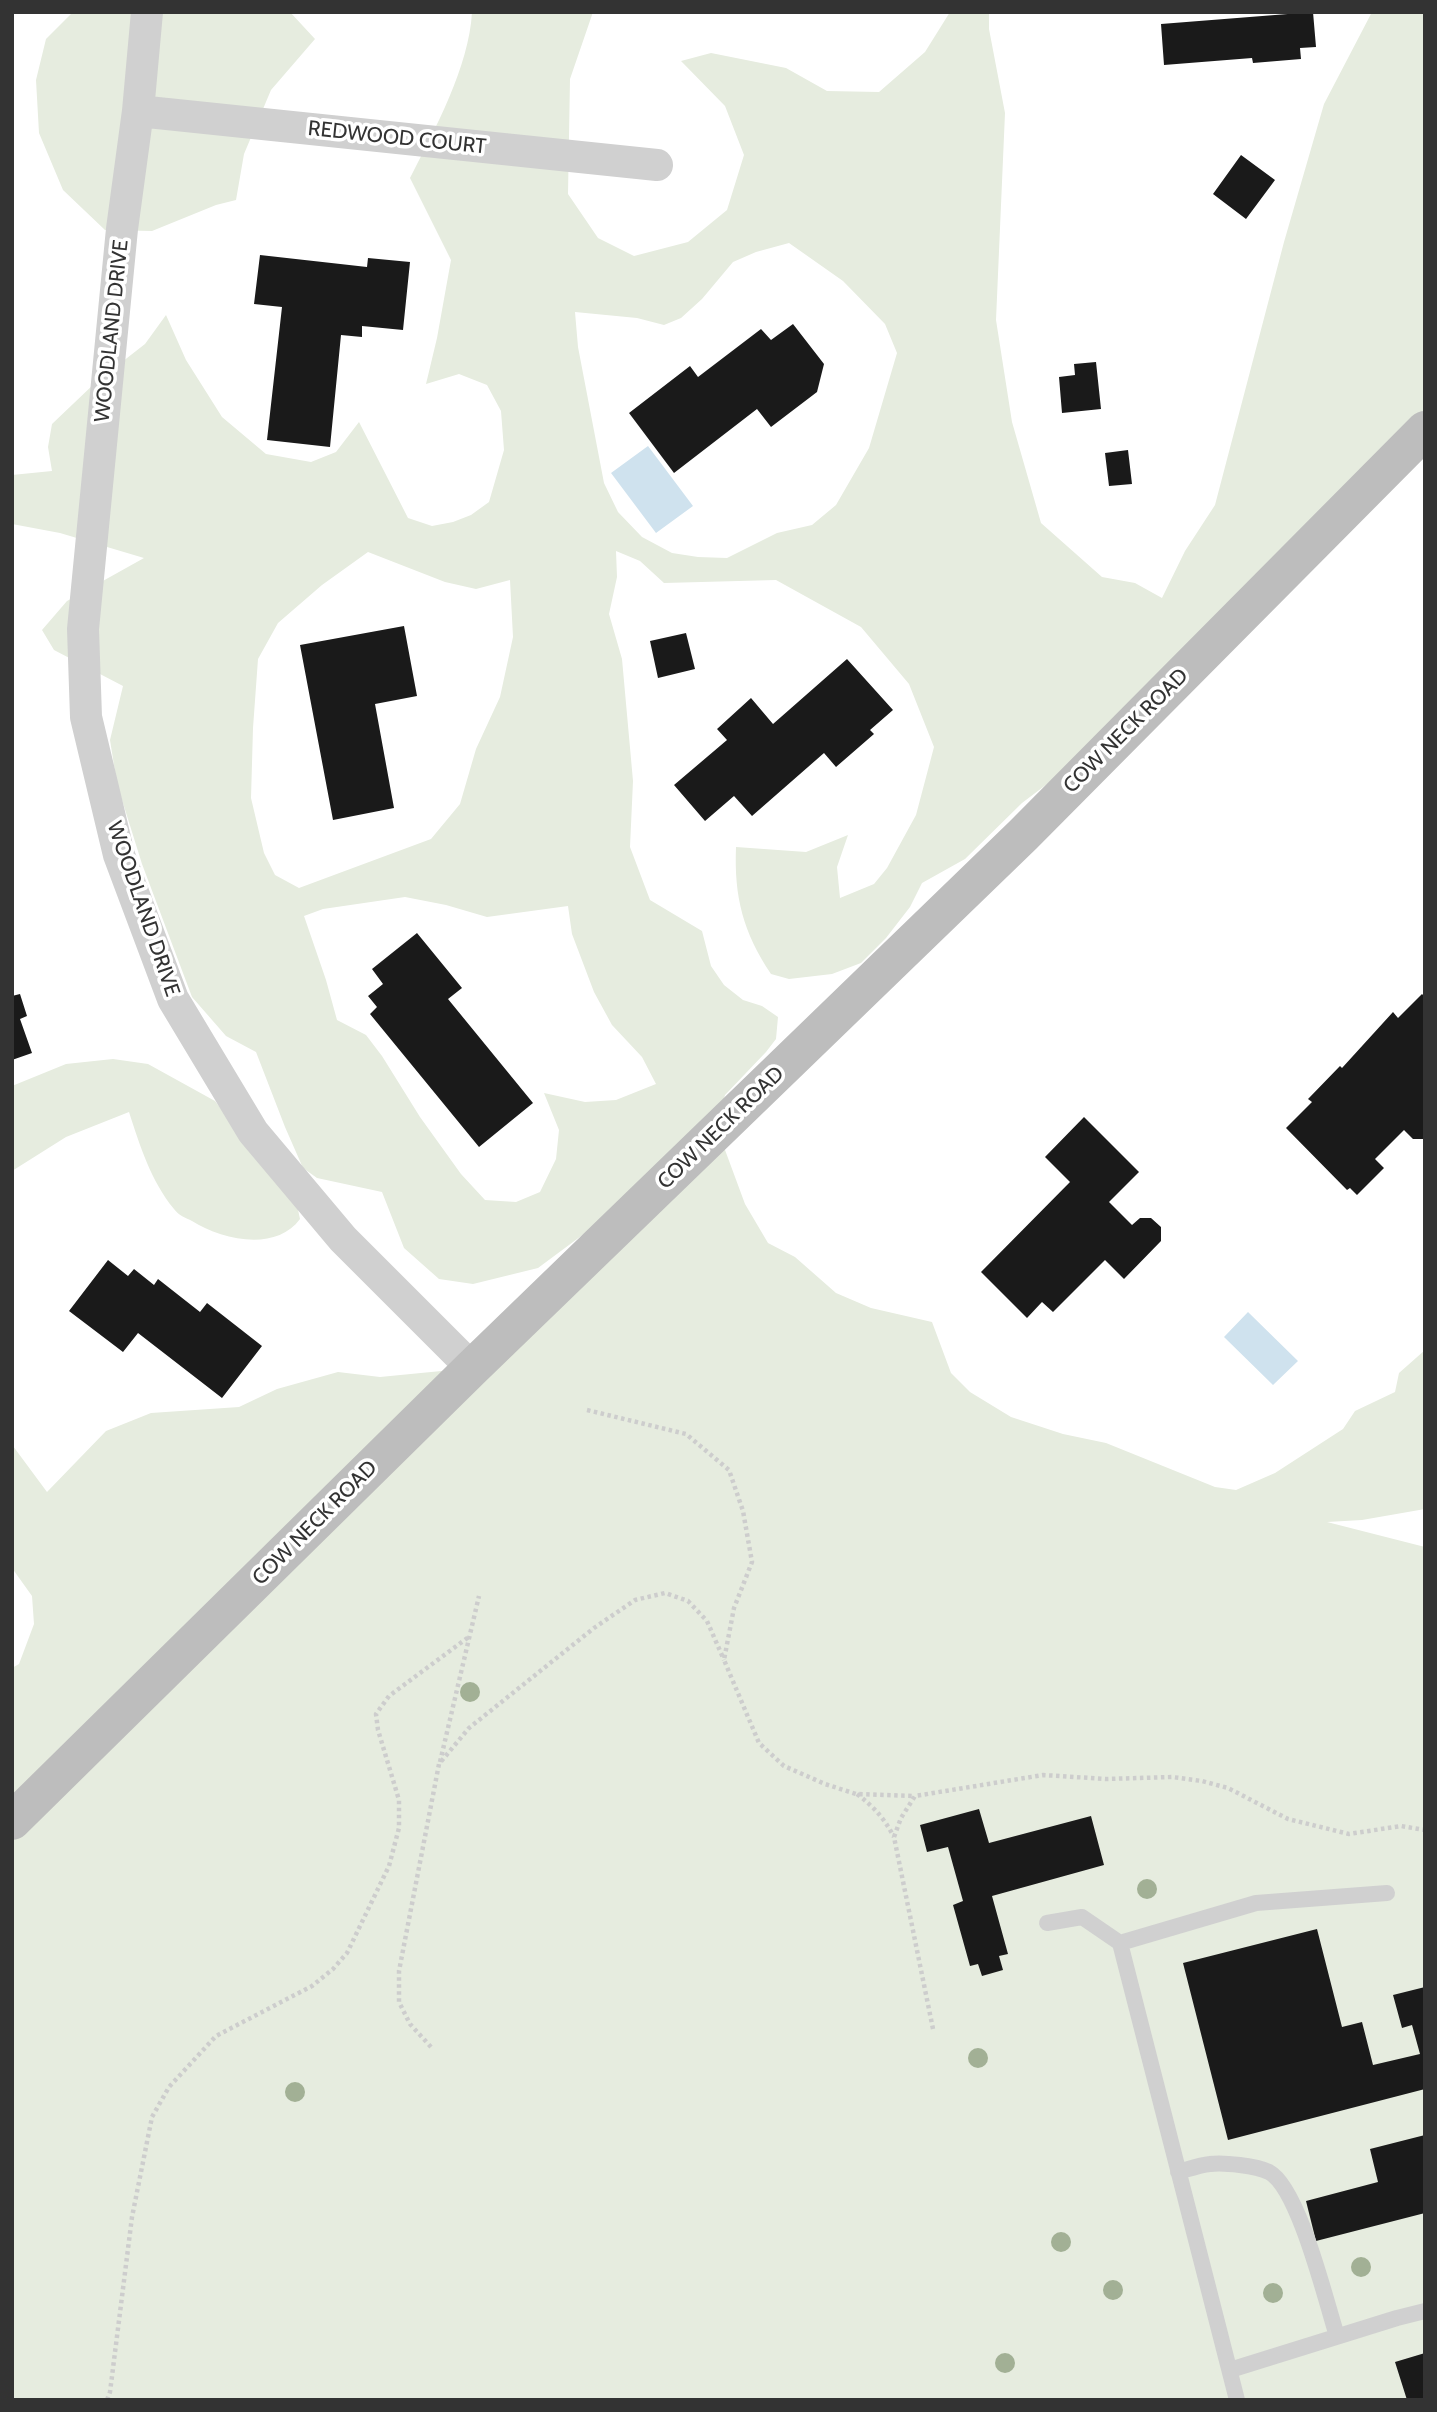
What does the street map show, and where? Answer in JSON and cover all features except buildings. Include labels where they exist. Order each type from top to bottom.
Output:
[{"type":"main road","name":"COW NECK ROAD","points":[[12,1821],[472,1368],[1023,835],[1425,430]]},
{"type":"street","name":"WOODLAND DRIVE","points":[[147,12],[138,111],[122,229],[83,629],[86,718],[119,855],[173,999],[253,1132],[342,1239],[472,1368]]},
{"type":"street","name":"REDWOOD COURT","points":[[138,111],[657,165]]},
{"type":"lane","points":[[1120,1943],[1256,1903],[1387,1893]]},
{"type":"lane","points":[[1047,1923],[1082,1917],[1120,1943],[1237,2400]]},
{"type":"lane","points":[[1178,2172],[1212,2163],[1270,2172],[1278,2180],[1285,2188],[1301,2222],[1337,2336]]},
{"type":"lane","points":[[1230,2370],[1425,2311]]},
{"type":"path","points":[[587,1410],[686,1434],[729,1470],[743,1511],[752,1563],[734,1608],[724,1660]]},
{"type":"path","points":[[439,1764],[469,1728],[594,1628],[635,1600],[665,1594],[688,1601],[707,1621],[760,1743],[784,1766],[856,1794],[915,1796],[1043,1775],[1106,1779],[1172,1777],[1228,1788],[1288,1819],[1349,1834],[1401,1826],[1425,1830]]},
{"type":"path","points":[[431,2047],[410,2024],[399,2002],[399,1971],[439,1764],[479,1596]]},
{"type":"path","points":[[107,2400],[132,2217],[152,2117],[169,2087],[216,2036],[312,1986],[347,1953],[389,1866],[399,1828],[399,1800],[378,1730],[376,1714],[389,1696],[470,1636]]},
{"type":"path","points":[[856,1794],[874,1807],[886,1821],[894,1837],[933,2029]]},
{"type":"path","points":[[894,1837],[901,1818],[915,1796]]},
{"type":"shaded area","points":[[73,12],[290,12],[315,39],[271,90],[244,154],[236,200],[216,205],[152,231],[105,230],[63,190],[39,133],[36,80],[46,39]]},
{"type":"shaded area","points":[[472,12],[593,12],[570,79],[568,194],[598,238],[634,256],[688,242],[727,210],[744,155],[725,106],[681,61],[711,53],[786,68],[827,91],[879,92],[925,52],[950,12],[989,12],[989,29],[1005,113],[996,320],[1012,422],[1041,523],[1102,577],[1135,583],[1162,598],[1185,551],[1215,505],[1284,242],[1324,104],[1372,12],[1425,12],[1425,413],[1059,775],[1022,803],[965,859],[922,883],[910,907],[886,938],[861,963],[832,974],[789,979],[771,974],[753,943],[742,914],[737,882],[736,847],[806,852],[848,835],[837,867],[840,898],[874,884],[887,868],[916,815],[934,747],[909,684],[861,627],[776,580],[664,583],[640,561],[616,551],[617,577],[609,614],[622,659],[633,781],[630,847],[650,900],[702,931],[711,966],[724,985],[743,1000],[762,1006],[778,1017],[776,1039],[725,1095],[718,1131],[745,1204],[768,1243],[795,1257],[836,1293],[871,1308],[932,1322],[951,1373],[970,1392],[1011,1417],[1063,1434],[1106,1443],[1215,1487],[1236,1490],[1275,1473],[1343,1429],[1355,1411],[1395,1392],[1399,1373],[1425,1350],[1425,1509],[1362,1520],[1327,1522],[1425,1547],[1425,2400],[12,2400],[12,1668],[19,1664],[34,1624],[32,1596],[12,1568],[12,1398],[13,1446],[47,1492],[106,1431],[151,1413],[239,1407],[277,1389],[338,1372],[380,1377],[472,1368],[604,1219],[538,1268],[473,1284],[439,1279],[404,1248],[382,1192],[317,1178],[303,1168],[256,1052],[226,1036],[192,997],[142,864],[117,784],[110,740],[123,686],[54,650],[42,630],[67,601],[144,558],[60,533],[12,524],[12,475],[52,471],[48,447],[52,424],[95,383],[145,344],[166,315],[186,360],[222,417],[266,454],[311,462],[336,452],[359,422],[408,518],[432,526],[453,522],[471,515],[489,502],[504,450],[501,411],[487,385],[459,374],[426,384],[451,260],[410,178],[458,76],[470,33]],"holes":[[[789,243],[843,281],[885,324],[897,353],[869,448],[836,505],[812,525],[777,533],[727,558],[672,553],[642,537],[618,512],[604,483],[578,347],[575,312],[637,318],[664,325],[681,318],[702,299],[733,262]],[[368,552],[445,582],[476,589],[510,580],[513,637],[500,697],[476,749],[460,804],[431,839],[299,888],[275,875],[264,853],[251,798],[258,659],[278,623],[322,585]],[[405,897],[487,917],[568,906],[572,934],[594,992],[612,1025],[642,1057],[656,1084],[616,1100],[585,1102],[544,1093],[559,1130],[556,1159],[540,1192],[516,1202],[485,1200],[461,1174],[366,1035],[337,1020],[304,916],[323,909]]]},
{"type":"shaded area","points":[[113,1059],[148,1064],[215,1101],[297,1205],[300,1219],[277,1236],[248,1240],[204,1228],[180,1215],[153,1175],[129,1112],[66,1137],[12,1171],[12,1086],[66,1064]]},
{"type":"water","points":[[648,446],[693,506],[656,533],[611,473]]},
{"type":"water","points":[[1248,1312],[1298,1361],[1273,1385],[1224,1337]]}]
